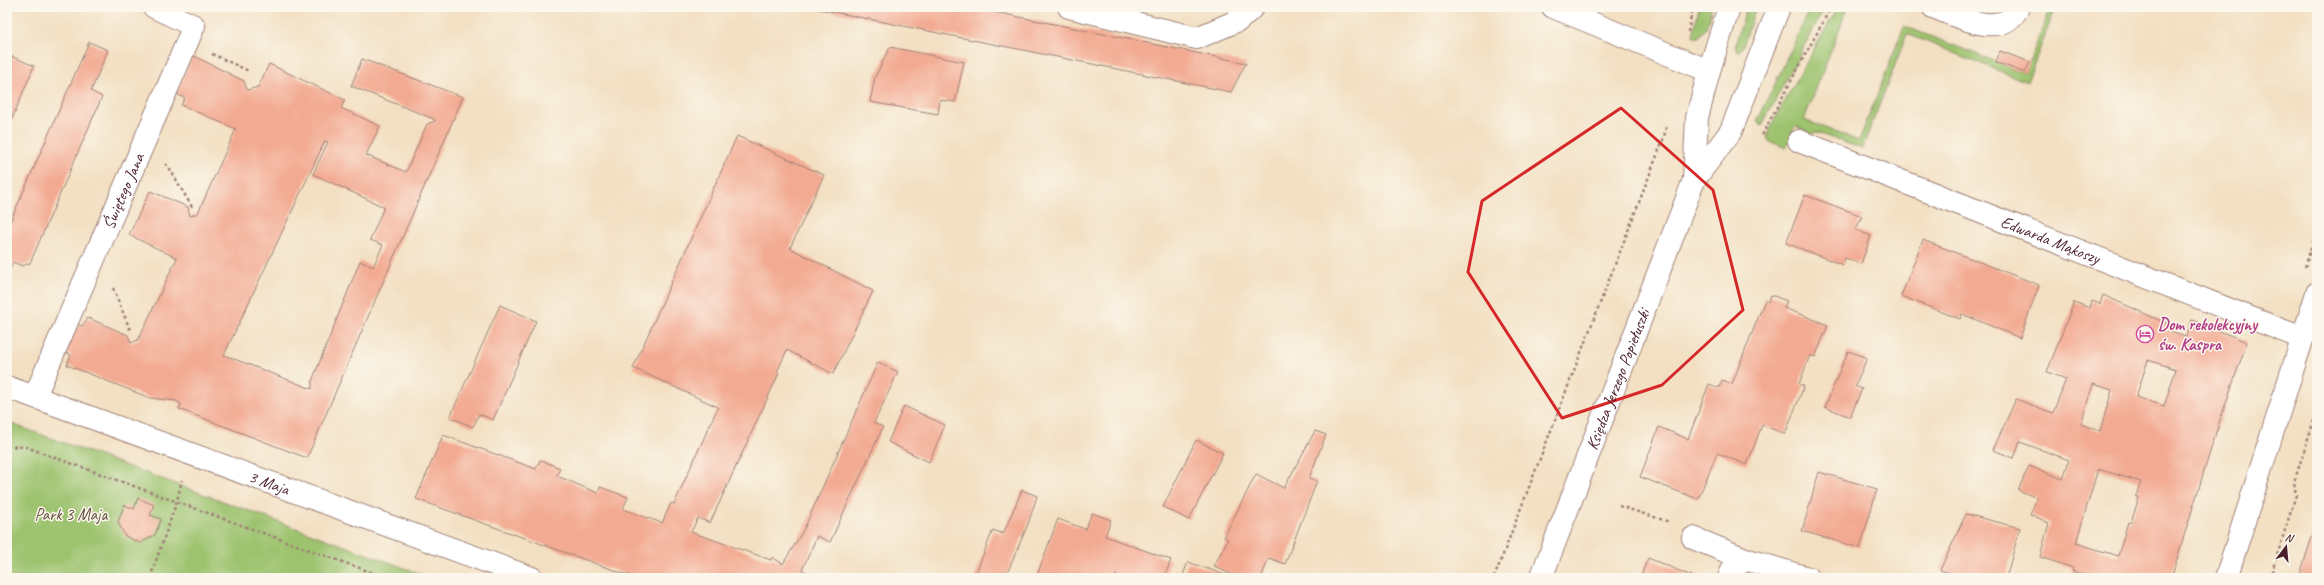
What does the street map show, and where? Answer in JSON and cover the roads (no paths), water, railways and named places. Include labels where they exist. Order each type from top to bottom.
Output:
[{"type":"street","name":"Świętego Jana","points":[[35,396],[194,26],[154,7]]},
{"type":"street","points":[[1069,7],[1197,38],[1239,20],[1253,7]]},
{"type":"street","points":[[1553,7],[1709,71]]},
{"type":"street","name":"Księdza Jerzego Popiełuszki","points":[[1694,180],[1697,118],[1709,71],[1729,7]]},
{"type":"street","name":"Księdza Jerzego Popiełuszki","points":[[1541,578],[1694,180],[1731,130],[1779,7]]},
{"type":"street","points":[[1934,7],[1980,24],[1996,24],[2006,22],[2016,13],[2018,7]]},
{"type":"street","name":"Edwarda Mąkoszy","points":[[1799,141],[2302,338]]},
{"type":"street","points":[[2226,578],[2317,293]]},
{"type":"street","name":"3 Maja","points":[[7,386],[532,578]]},
{"type":"street","points":[[1693,538],[1745,559],[1808,578]]},
{"type":"street","points":[[1729,578],[1732,570],[1745,559]]},
{"type":"place","name":"Dom rekolekcyjny św. Kaspra","points":[[2145,334]]},
{"type":"park label","name":"Park 3 Maja","points":[[71,514]]}]
